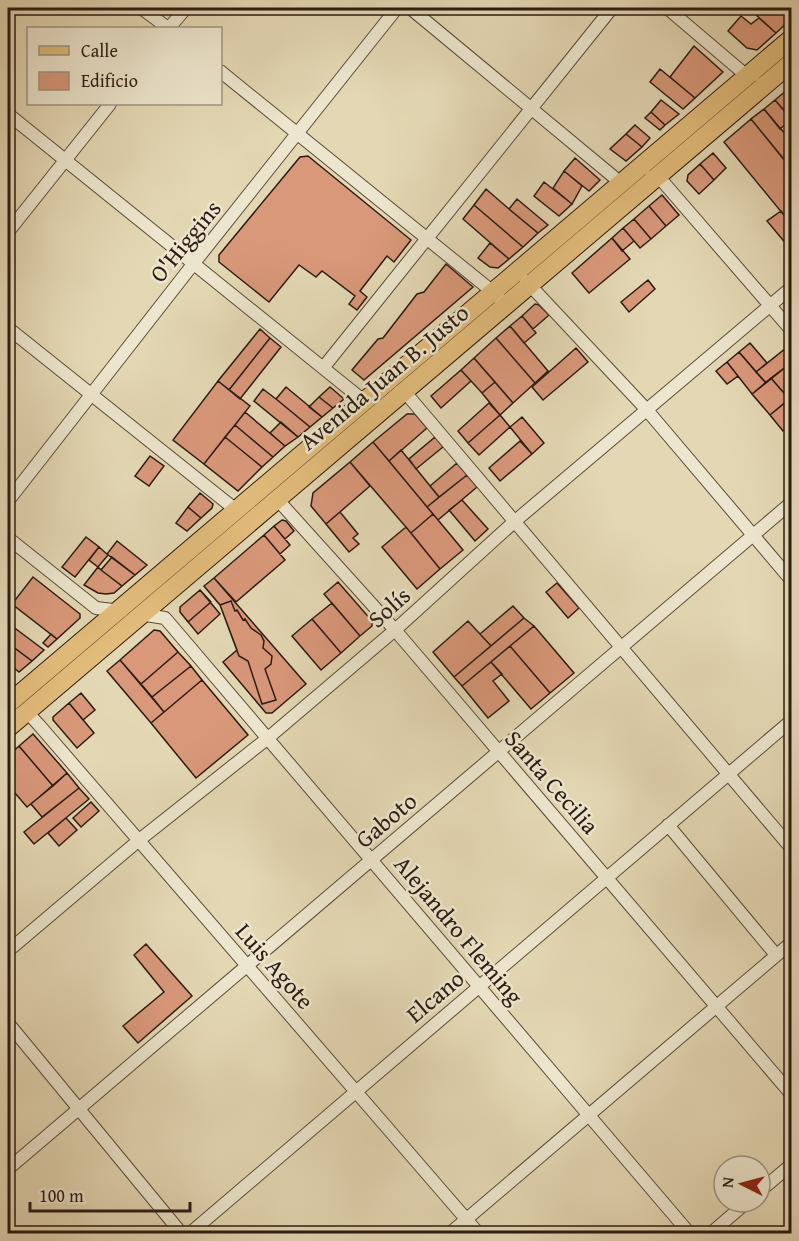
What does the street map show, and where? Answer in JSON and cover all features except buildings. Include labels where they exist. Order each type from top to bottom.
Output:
[{"type":"main road","name":"Avenida Juan B. Justo","points":[[8,704],[792,38]]},
{"type":"main road","name":"Avenida Juan B. Justo","points":[[8,728],[33,718],[142,614],[658,176],[789,71]]},
{"type":"street","points":[[141,8],[167,27]]},
{"type":"street","points":[[169,27],[186,8]]},
{"type":"street","name":"O'Higgins","points":[[8,501],[194,262],[397,8]]},
{"type":"street","points":[[410,8],[621,183],[658,176],[792,331]]},
{"type":"street","points":[[323,368],[612,8]]},
{"type":"street","points":[[667,8],[747,76],[789,71]]},
{"type":"street","points":[[222,73],[493,292],[506,305]]},
{"type":"street","points":[[8,232],[109,105]]},
{"type":"street","points":[[8,114],[364,401],[404,391],[792,849]]},
{"type":"street","points":[[517,271],[646,409],[792,581]]},
{"type":"street","name":"Solís","points":[[8,951],[138,841],[268,738],[395,630],[514,522],[792,287]]},
{"type":"street","points":[[8,328],[236,510],[277,499]]},
{"type":"street","name":"Santa Cecilia","points":[[277,499],[395,630],[792,1095]]},
{"type":"street","name":"Gaboto","points":[[8,1169],[792,502]]},
{"type":"street","name":"Alejandro Fleming","points":[[8,538],[96,608],[165,618],[690,1233]]},
{"type":"street","points":[[8,719],[33,718]]},
{"type":"street","name":"Luis Agote","points":[[33,718],[479,1233]]},
{"type":"street","name":"Elcano","points":[[189,1233],[792,720]]},
{"type":"street","points":[[668,825],[776,955]]},
{"type":"street","points":[[449,1233],[792,942]]},
{"type":"street","points":[[8,1023],[182,1233]]},
{"type":"street","points":[[772,1181],[792,1164]]},
{"type":"street","points":[[710,1233],[733,1214]]}]
